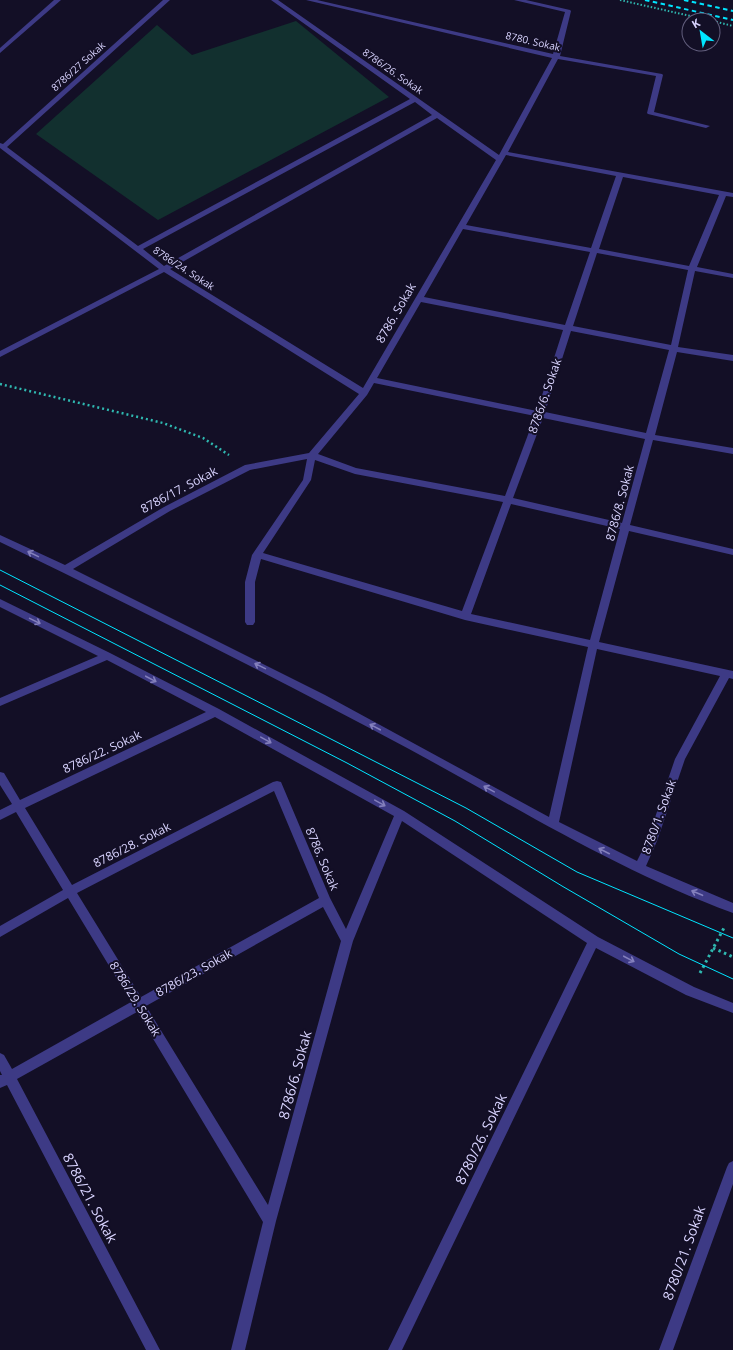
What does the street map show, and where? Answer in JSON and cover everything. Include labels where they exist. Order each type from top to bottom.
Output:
[{"type":"street","points":[[0,51],[58,0]]},
{"type":"street","name":"8786/27 Sokak","points":[[1,146],[167,0]]},
{"type":"street","name":"8786/26. Sokak","points":[[274,0],[437,115],[502,156]]},
{"type":"street","name":"8780. Sokak","points":[[308,0],[556,57],[660,75],[650,113],[706,126]]},
{"type":"street","name":"8786. Sokak","points":[[250,622],[250,582],[257,555],[307,480],[312,455],[364,393],[372,380],[502,156],[556,57],[568,11],[517,0]]},
{"type":"street","points":[[138,249],[415,99]]},
{"type":"street","points":[[0,354],[164,269],[437,115]]},
{"type":"street","name":"8786/24. Sokak","points":[[1,146],[164,269],[364,393]]},
{"type":"street","points":[[502,156],[620,174],[733,195]]},
{"type":"street","name":"8786/6. Sokak","points":[[465,616],[540,414],[620,174]]},
{"type":"street","name":"8786/8. Sokak","points":[[553,824],[593,645],[651,437],[674,348],[692,269],[723,193]]},
{"type":"street","points":[[461,226],[733,276]]},
{"type":"street","points":[[419,298],[568,328],[733,358]]},
{"type":"street","points":[[372,380],[651,437],[733,451]]},
{"type":"street","points":[[312,455],[355,471],[507,500],[733,552]]},
{"type":"street","name":"8786/17. Sokak","points":[[66,569],[166,509],[248,467],[312,455]]},
{"type":"street","points":[[0,538],[66,569],[267,669],[427,754],[553,824],[639,868]]},
{"type":"street","points":[[257,555],[465,616],[730,675]]},
{"type":"street","points":[[0,603],[215,712],[400,814],[594,941],[690,991],[733,1008]]},
{"type":"street","points":[[0,702],[107,656]]},
{"type":"street","name":"8780/1. Sokak","points":[[730,675],[680,759],[652,841],[639,868],[732,907]]},
{"type":"street","name":"8786/22. Sokak","points":[[0,815],[215,712]]},
{"type":"street","name":"8786/29. Sokak","points":[[0,776],[270,1221]]},
{"type":"street","name":"8786. Sokak","points":[[277,785],[325,900],[347,941]]},
{"type":"street","name":"8786/28. Sokak","points":[[0,932],[69,892],[277,785]]},
{"type":"street","name":"8786/6. Sokak","points":[[238,1350],[270,1221],[347,941],[400,814]]},
{"type":"street","name":"8786/23. Sokak","points":[[5,1080],[325,900]]},
{"type":"street","name":"8780/26. Sokak","points":[[395,1350],[594,941]]},
{"type":"street","name":"8786/21. Sokak","points":[[0,1060],[5,1080],[56,1168],[153,1350]]},
{"type":"street","name":"8780/21. Sokak","points":[[666,1350],[733,1167]]},
{"type":"path","points":[[620,0],[681,14]]},
{"type":"path","points":[[721,23],[733,26]]},
{"type":"path","points":[[0,384],[163,423],[203,438],[248,467]]},
{"type":"path","points":[[690,991],[722,933],[732,907]]},
{"type":"path","points":[[714,948],[733,957]]},
{"type":"green space","points":[[296,21],[389,97],[158,220],[36,134],[157,25],[192,55]]},
{"type":"tram line","points":[[0,570],[466,808],[577,872],[733,938]]},
{"type":"tram line","points":[[0,585],[347,763],[455,821],[562,886],[679,954],[733,979]]},
{"type":"railway","points":[[645,0],[733,20]]},
{"type":"railway","points":[[684,0],[733,11]]}]
